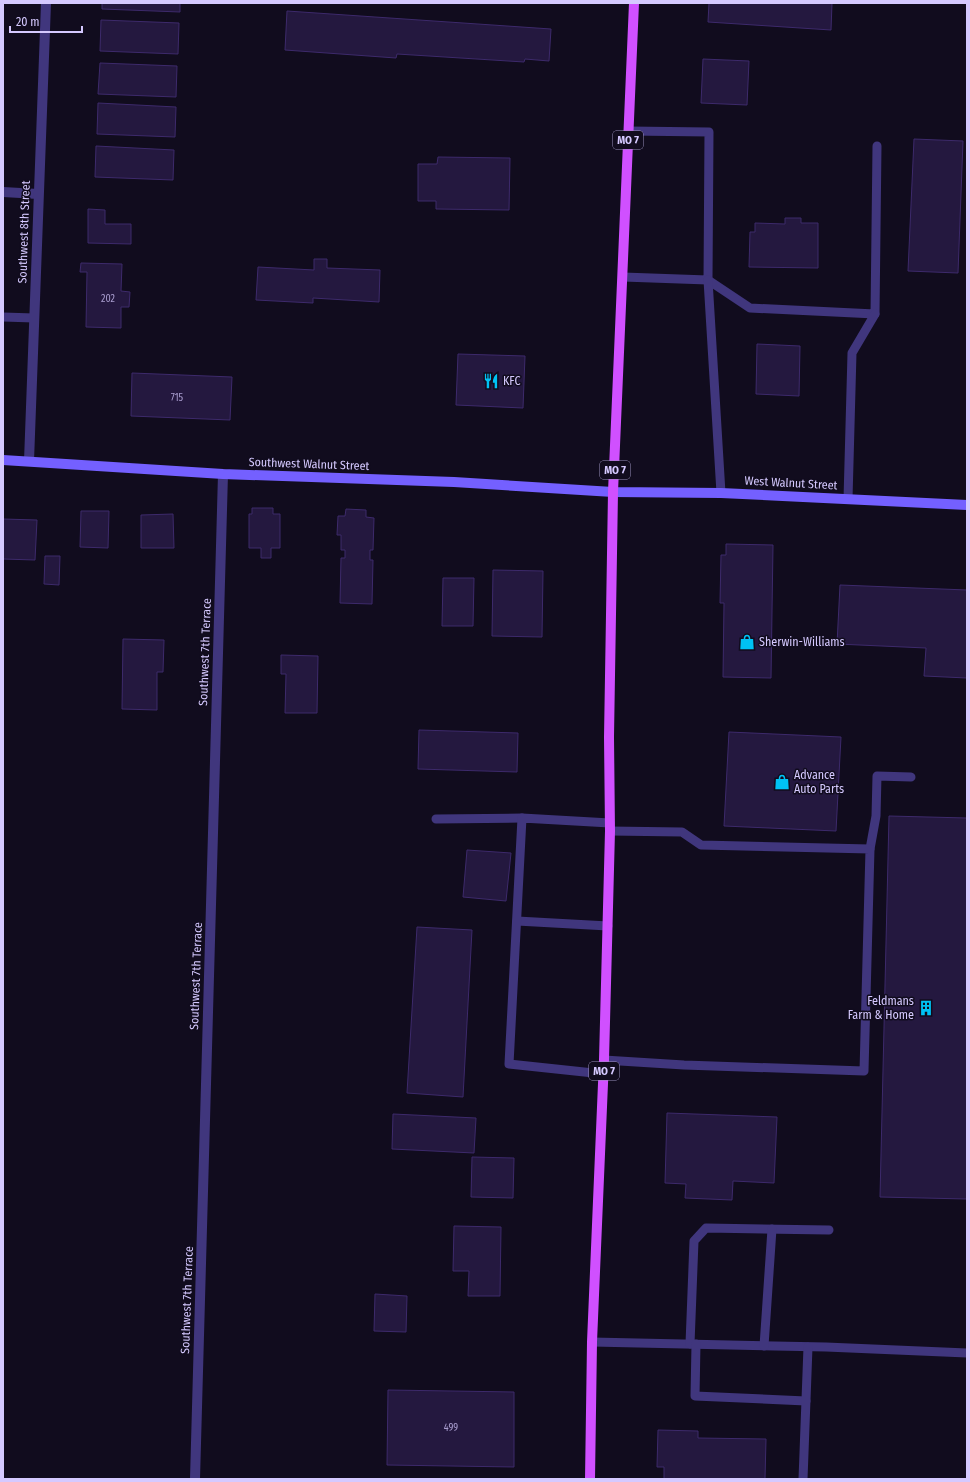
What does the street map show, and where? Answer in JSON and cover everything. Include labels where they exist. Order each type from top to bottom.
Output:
[{"type":"main road","name":"MO 7","points":[[590,1479],[592,1342],[604,1074],[608,926],[610,827],[609,737],[614,492],[634,3]]},
{"type":"street","name":"Southwest 8th Street","points":[[29,461],[46,3]]},
{"type":"street","points":[[3,192],[38,194]]},
{"type":"street","name":"Southwest Walnut Street","points":[[3,460],[223,474],[454,482],[614,492]]},
{"type":"street","name":"Southwest 7th Terrace","points":[[195,1479],[223,474]]},
{"type":"street","name":"West Walnut Street","points":[[614,492],[722,493],[967,505]]},
{"type":"lane","points":[[629,131],[709,132],[708,280],[722,493]]},
{"type":"lane","points":[[848,499],[852,353],[875,314],[877,146]]},
{"type":"lane","points":[[623,277],[708,280],[750,308],[875,314]]},
{"type":"lane","points":[[3,316],[34,318]]},
{"type":"lane","points":[[604,1060],[684,1065],[864,1070],[870,849],[876,816],[877,776],[911,777]]},
{"type":"lane","points":[[522,818],[509,1064],[604,1074]]},
{"type":"lane","points":[[436,819],[522,818],[610,827],[682,832],[700,845],[870,849]]},
{"type":"lane","points":[[517,921],[608,926]]},
{"type":"lane","points":[[806,1401],[695,1396],[693,1344],[694,1241],[706,1228],[829,1230]]},
{"type":"lane","points":[[764,1346],[772,1229]]},
{"type":"lane","points":[[592,1342],[808,1347],[967,1353]]},
{"type":"lane","points":[[803,1479],[808,1347]]},
{"type":"building","points":[[102,3],[180,3],[180,12],[102,9]]},
{"type":"building","points":[[709,3],[832,3],[831,30],[708,22]]},
{"type":"building","points":[[287,11],[551,29],[549,61],[525,59],[524,62],[397,54],[396,58],[285,50]]},
{"type":"building","points":[[101,20],[179,23],[178,54],[100,51]]},
{"type":"building","points":[[703,59],[749,61],[747,105],[701,103]]},
{"type":"building","points":[[100,63],[177,66],[176,97],[98,94]]},
{"type":"building","points":[[98,103],[176,107],[175,137],[97,134]]},
{"type":"building","points":[[914,139],[963,141],[958,273],[908,271]]},
{"type":"building","points":[[96,146],[174,150],[173,180],[95,177]]},
{"type":"building","points":[[438,157],[510,158],[509,210],[436,209],[436,201],[418,201],[418,164],[437,164]]},
{"type":"building","points":[[88,209],[105,210],[105,224],[131,224],[131,244],[88,243]]},
{"type":"building","points":[[785,218],[801,218],[801,223],[818,223],[818,268],[749,267],[750,232],[755,232],[755,223],[785,224]]},
{"type":"building","points":[[314,259],[327,259],[327,268],[380,270],[379,302],[313,298],[313,303],[256,300],[258,267],[314,270]]},
{"type":"building","points":[[81,263],[122,264],[121,291],[130,292],[129,307],[121,307],[121,328],[86,327],[87,272],[80,272]]},
{"type":"building","points":[[757,344],[800,346],[799,396],[756,394]]},
{"type":"building","name":"KFC","points":[[458,354],[525,356],[523,408],[456,405]]},
{"type":"building","points":[[132,373],[232,377],[230,420],[131,416]]},
{"type":"building","points":[[252,508],[273,508],[273,514],[280,514],[280,548],[271,548],[271,558],[261,558],[261,548],[249,548],[249,514],[252,514]]},
{"type":"building","points":[[346,509],[366,510],[366,517],[374,518],[373,550],[370,550],[370,560],[373,560],[372,604],[340,603],[341,558],[345,558],[345,550],[341,550],[341,535],[337,535],[338,516],[345,516]]},
{"type":"building","points":[[81,511],[109,511],[108,548],[80,547]]},
{"type":"building","points":[[173,514],[174,548],[141,548],[141,515]]},
{"type":"building","points":[[3,519],[37,520],[35,560],[3,559]]},
{"type":"building","points":[[726,544],[773,545],[771,678],[723,677],[724,603],[720,603],[721,555],[726,555]]},
{"type":"building","points":[[45,556],[60,556],[59,585],[44,584]]},
{"type":"building","points":[[493,570],[543,571],[542,637],[492,636]]},
{"type":"building","points":[[443,578],[474,578],[473,626],[442,626]]},
{"type":"building","points":[[840,585],[967,590],[967,678],[924,676],[926,648],[837,644]]},
{"type":"building","points":[[123,639],[164,640],[163,672],[157,672],[157,710],[122,709]]},
{"type":"building","points":[[281,655],[318,656],[317,713],[285,713],[286,674],[281,674]]},
{"type":"building","points":[[419,730],[518,733],[517,772],[418,769]]},
{"type":"building","name":"Advance Auto Parts","points":[[729,732],[841,737],[836,831],[724,826]]},
{"type":"building","name":"Feldmans Farm & Home","points":[[889,816],[967,818],[967,1199],[880,1197]]},
{"type":"building","points":[[467,850],[511,853],[506,901],[463,897]]},
{"type":"building","points":[[417,927],[472,930],[463,1097],[407,1093]]},
{"type":"building","points":[[667,1113],[777,1117],[774,1183],[733,1181],[732,1200],[685,1198],[686,1184],[665,1183]]},
{"type":"building","points":[[393,1114],[476,1118],[474,1153],[392,1149]]},
{"type":"building","points":[[472,1157],[514,1158],[513,1198],[471,1197]]},
{"type":"building","points":[[454,1226],[501,1227],[500,1296],[468,1296],[469,1271],[453,1271]]},
{"type":"building","points":[[375,1294],[407,1296],[406,1332],[374,1331]]},
{"type":"building","points":[[388,1390],[514,1392],[514,1467],[387,1465]]},
{"type":"building","points":[[658,1430],[698,1431],[698,1438],[766,1439],[765,1479],[664,1479],[664,1467],[657,1467]]},
{"type":"place","name":"KFC","points":[[491,381]]},
{"type":"place","name":"Sherwin-Williams","points":[[747,642]]},
{"type":"place","name":"Advance Auto Parts","points":[[782,782]]},
{"type":"place","name":"Feldmans Farm & Home","points":[[926,1008]]}]
